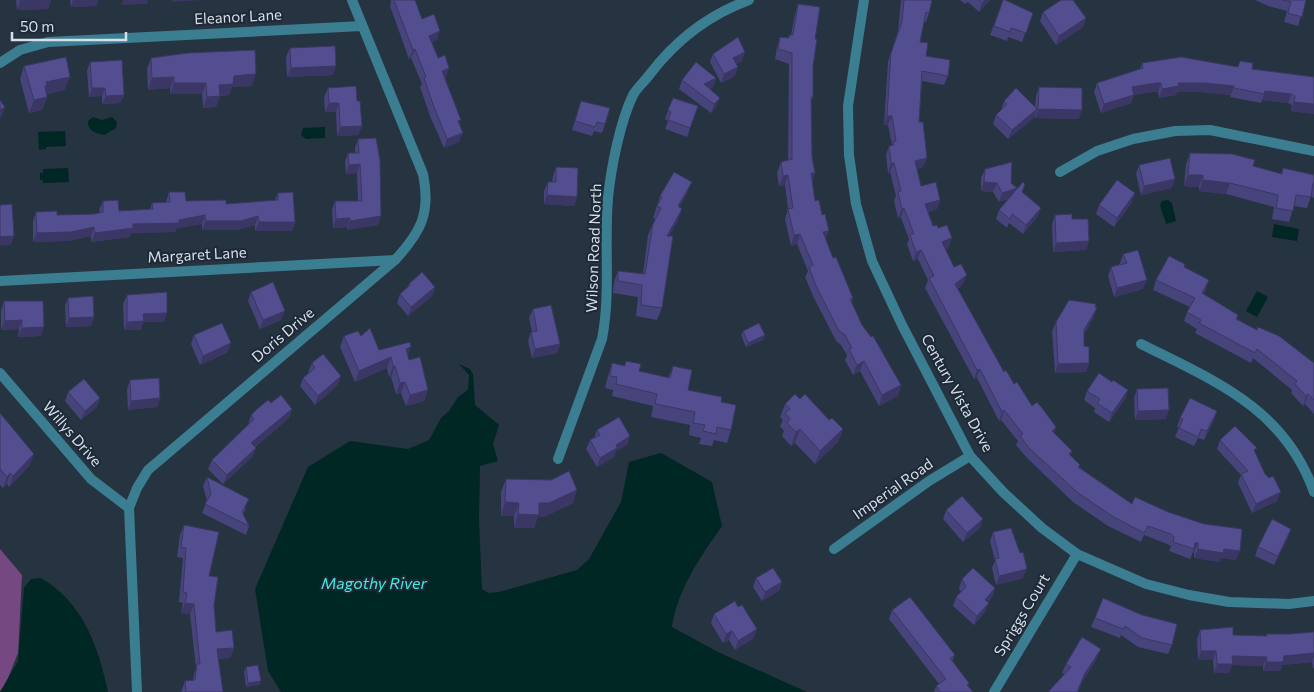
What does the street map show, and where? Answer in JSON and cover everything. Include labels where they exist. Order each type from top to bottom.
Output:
[{"type":"street","name":"Doris Drive","points":[[136,692],[129,508],[137,488],[148,470],[395,260],[412,242],[422,224],[427,204],[423,174],[352,0]]},
{"type":"street","name":"Wilson Road North","points":[[558,459],[606,319],[608,198],[616,148],[634,95],[661,60],[692,29],[732,6],[749,0]]},
{"type":"street","name":"Century Vista Drive","points":[[864,0],[848,106],[849,155],[856,204],[876,270],[902,325],[970,456],[1042,528],[1077,554],[1146,584],[1189,595],[1239,602],[1289,604],[1314,601]]},
{"type":"street","name":"Eleanor Lane","points":[[0,63],[20,50],[48,42],[362,26]]},
{"type":"street","points":[[1060,172],[1097,151],[1134,139],[1175,131],[1210,130],[1314,151]]},
{"type":"street","name":"Margaret Lane","points":[[0,281],[395,260]]},
{"type":"street","points":[[1141,344],[1230,389],[1262,413],[1288,440],[1308,474],[1314,492]]},
{"type":"street","name":"Willys Drive","points":[[0,373],[91,479],[129,508]]},
{"type":"street","name":"Imperial Road","points":[[834,549],[928,481],[970,456]]},
{"type":"street","name":"Spriggs Court","points":[[994,692],[1077,554]]},
{"type":"shaded area","points":[[0,549],[22,575],[18,653],[4,688],[0,691]]},
{"type":"water","points":[[93,117],[102,120],[112,117],[117,122],[116,128],[104,135],[95,132],[88,124],[88,121]]},
{"type":"water","points":[[325,127],[325,138],[306,139],[301,135],[303,128]]},
{"type":"water","points":[[65,131],[66,146],[46,147],[46,149],[39,150],[38,132]]},
{"type":"water","points":[[68,168],[69,182],[43,183],[43,180],[40,180],[40,173],[43,173],[43,169]]},
{"type":"water","points":[[1168,200],[1172,203],[1176,221],[1166,224],[1160,205],[1162,201]]},
{"type":"water","points":[[1274,224],[1299,229],[1297,241],[1272,237]]},
{"type":"water","points":[[1257,291],[1268,297],[1257,317],[1246,311]]},
{"type":"water","name":"Magothy River","points":[[459,364],[470,369],[473,374],[475,405],[499,425],[493,444],[498,461],[480,466],[479,520],[482,589],[489,593],[499,592],[577,570],[589,559],[621,502],[629,462],[661,453],[712,482],[722,526],[698,561],[684,587],[672,627],[718,652],[807,692],[281,692],[268,671],[255,589],[308,467],[350,441],[408,449],[429,440],[441,418],[449,411],[458,397],[468,390],[469,375]]},
{"type":"water","points":[[41,578],[56,588],[68,600],[87,628],[100,659],[108,692],[0,692],[18,661],[24,588],[31,579]]},
{"type":"building","points":[[394,0],[415,0],[422,19],[434,14],[440,31],[429,36],[438,58],[445,55],[449,68],[442,71],[461,120],[458,121],[463,133],[447,139],[424,78],[426,77],[415,49],[413,50]]},
{"type":"building","points":[[904,0],[932,0],[929,13],[926,12],[920,42],[928,43],[926,56],[950,60],[948,76],[922,71],[919,122],[923,122],[927,158],[915,161],[921,186],[936,182],[940,200],[925,204],[933,226],[937,225],[938,228],[947,225],[952,238],[942,242],[954,267],[961,264],[967,275],[955,284],[1004,372],[1006,370],[1014,384],[1017,382],[1032,406],[1037,402],[1042,408],[1056,427],[1052,431],[1072,451],[1069,454],[1080,465],[1078,467],[1132,504],[1135,497],[1168,512],[1204,524],[1242,529],[1240,551],[1224,549],[1223,553],[1198,549],[1198,543],[1195,543],[1194,549],[1173,542],[1174,537],[1171,534],[1148,526],[1144,533],[1112,516],[1077,492],[1029,448],[1020,436],[1023,434],[1004,410],[1002,412],[980,369],[977,370],[929,278],[934,276],[921,250],[916,252],[910,235],[914,234],[904,208],[902,209],[898,192],[901,191],[894,163],[891,163],[889,146],[894,145],[893,141],[896,141],[892,116],[887,116],[891,53],[902,22]]},
{"type":"building","points":[[1003,0],[1033,13],[1026,33],[1011,28],[1010,32],[994,26]]},
{"type":"building","points":[[1061,0],[1073,0],[1086,18],[1059,36],[1043,12]]},
{"type":"building","points":[[1282,0],[1306,0],[1302,17],[1288,13],[1291,2]]},
{"type":"building","points":[[798,4],[820,7],[815,39],[817,39],[813,66],[813,97],[811,97],[812,157],[815,173],[811,173],[815,201],[819,200],[822,215],[825,214],[829,231],[823,232],[833,258],[836,257],[853,298],[850,299],[862,325],[871,337],[873,336],[901,385],[882,395],[864,361],[857,365],[849,349],[852,348],[845,335],[839,331],[816,286],[809,267],[813,265],[800,234],[794,235],[788,209],[793,208],[788,175],[783,176],[781,162],[792,159],[792,53],[778,49],[780,37],[789,38],[789,35],[793,35]]},
{"type":"building","points":[[738,37],[745,52],[733,58],[738,67],[724,74],[713,54]]},
{"type":"building","points":[[335,46],[336,66],[291,68],[290,48]]},
{"type":"building","points":[[255,50],[256,74],[234,76],[233,84],[219,85],[220,96],[207,97],[206,83],[174,83],[174,77],[152,78],[151,58],[188,53]]},
{"type":"building","points":[[66,57],[70,77],[46,82],[47,97],[34,100],[24,66]]},
{"type":"building","points":[[1181,57],[1238,67],[1240,61],[1253,63],[1252,69],[1314,77],[1314,104],[1294,102],[1295,96],[1291,94],[1265,91],[1264,94],[1234,88],[1234,86],[1178,83],[1179,86],[1162,89],[1161,83],[1156,83],[1132,87],[1134,95],[1104,104],[1097,83],[1143,68],[1142,63]]},
{"type":"building","points":[[122,60],[124,95],[106,96],[105,88],[92,88],[90,62]]},
{"type":"building","points":[[696,62],[716,78],[704,84],[720,98],[714,104],[682,80]]},
{"type":"building","points":[[356,86],[357,101],[360,101],[362,126],[340,127],[339,103],[329,103],[328,88]]},
{"type":"building","points":[[1039,87],[1082,88],[1082,110],[1038,109]]},
{"type":"building","points":[[1016,88],[1037,109],[1012,130],[996,115],[1007,104],[1004,101]]},
{"type":"building","points":[[673,98],[698,106],[690,128],[668,120],[671,112],[668,110]]},
{"type":"building","points":[[0,100],[5,107],[0,110]]},
{"type":"building","points":[[581,101],[610,108],[605,124],[597,122],[595,127],[575,121]]},
{"type":"building","points":[[376,138],[380,160],[381,216],[350,221],[350,218],[336,219],[335,201],[362,201],[360,164],[349,165],[348,153],[359,153],[358,139]]},
{"type":"building","points":[[1190,153],[1232,154],[1255,160],[1253,166],[1282,174],[1283,168],[1314,175],[1311,197],[1296,195],[1293,211],[1276,208],[1278,195],[1230,183],[1203,180],[1203,175],[1188,175]]},
{"type":"building","points":[[1170,158],[1175,179],[1144,186],[1139,165]]},
{"type":"building","points":[[1012,162],[1011,183],[1017,188],[1002,193],[997,183],[984,182],[985,169]]},
{"type":"building","points":[[556,167],[578,168],[577,197],[547,195],[548,182],[556,182]]},
{"type":"building","points":[[674,172],[692,182],[678,206],[682,209],[667,236],[673,236],[662,308],[641,305],[642,285],[618,281],[618,271],[645,274],[653,224],[661,208],[657,206],[662,197],[660,196]]},
{"type":"building","points":[[1117,180],[1135,193],[1117,218],[1099,205]]},
{"type":"building","points":[[1023,182],[1025,184],[1022,192],[1041,208],[1026,225],[1012,214],[1010,219],[999,210]]},
{"type":"building","points":[[169,192],[185,192],[186,201],[226,200],[226,204],[278,200],[278,193],[293,192],[295,222],[259,222],[258,216],[241,221],[206,221],[205,215],[179,220],[179,223],[133,224],[133,228],[95,233],[94,227],[71,232],[37,233],[36,212],[57,211],[57,215],[94,214],[103,212],[103,201],[118,200],[119,211],[153,209],[152,203],[170,202]]},
{"type":"building","points":[[12,204],[14,236],[0,237],[0,205]]},
{"type":"building","points":[[1072,214],[1072,219],[1088,219],[1089,241],[1056,243],[1055,215]]},
{"type":"building","points":[[1138,250],[1147,280],[1117,288],[1111,267],[1127,263],[1123,254]]},
{"type":"building","points":[[1169,256],[1185,264],[1184,267],[1209,280],[1202,293],[1238,315],[1236,319],[1257,330],[1258,327],[1279,336],[1314,363],[1314,400],[1308,394],[1306,396],[1295,384],[1297,381],[1257,349],[1255,353],[1199,323],[1201,320],[1187,312],[1195,298],[1156,280]]},
{"type":"building","points":[[422,272],[435,287],[411,307],[400,294]]},
{"type":"building","points":[[273,282],[285,311],[263,320],[251,292]]},
{"type":"building","points":[[167,292],[167,313],[143,314],[144,321],[127,322],[127,295]]},
{"type":"building","points":[[93,296],[94,317],[69,318],[68,298]]},
{"type":"building","points":[[1069,300],[1096,304],[1095,307],[1097,308],[1084,330],[1084,346],[1089,347],[1089,363],[1058,364],[1056,322]]},
{"type":"building","points":[[4,301],[43,301],[44,327],[22,328],[22,320],[5,321]]},
{"type":"building","points":[[551,305],[560,344],[535,349],[531,332],[537,331],[533,309]]},
{"type":"building","points":[[222,323],[231,343],[203,356],[194,335]]},
{"type":"building","points":[[759,323],[765,335],[748,343],[743,331]]},
{"type":"building","points":[[370,328],[379,350],[410,342],[411,347],[406,349],[409,360],[420,357],[428,390],[410,395],[405,382],[400,383],[391,357],[359,371],[344,336],[358,331],[361,336]]},
{"type":"building","points":[[323,354],[341,376],[318,396],[303,378],[315,368],[312,363]]},
{"type":"building","points":[[626,361],[641,364],[639,371],[670,378],[673,366],[692,370],[688,390],[722,397],[721,402],[736,405],[731,430],[717,427],[716,434],[703,431],[705,425],[693,423],[695,412],[655,404],[657,394],[616,384],[617,377],[610,376],[612,363],[625,366]]},
{"type":"building","points":[[1099,373],[1128,390],[1112,413],[1097,403],[1100,399],[1087,391]]},
{"type":"building","points":[[159,378],[160,398],[131,401],[130,380]]},
{"type":"building","points":[[84,379],[100,398],[85,411],[68,392]]},
{"type":"building","points":[[1168,388],[1169,410],[1138,411],[1137,389]]},
{"type":"building","points":[[795,394],[800,399],[805,394],[829,420],[832,418],[843,429],[820,451],[800,429],[796,432],[787,423],[790,419],[785,413],[790,409],[785,404]]},
{"type":"building","points":[[281,395],[292,409],[251,443],[256,448],[227,475],[212,460],[254,419],[251,415],[256,410],[268,400],[271,403]]},
{"type":"building","points":[[1190,398],[1217,411],[1207,431],[1201,429],[1198,437],[1179,428],[1183,419],[1180,418]]},
{"type":"building","points":[[0,413],[34,454],[13,476],[10,473],[7,477],[0,469]]},
{"type":"building","points":[[619,417],[630,436],[616,445],[617,448],[600,458],[590,440],[600,435],[597,430]]},
{"type":"building","points":[[1235,426],[1257,448],[1254,450],[1265,474],[1269,478],[1273,476],[1281,492],[1256,504],[1241,474],[1248,471],[1220,440]]},
{"type":"building","points":[[569,471],[577,490],[549,503],[539,503],[539,515],[518,514],[519,503],[505,502],[506,479],[551,480]]},
{"type":"building","points":[[207,477],[249,499],[242,512],[249,526],[205,504],[211,494]]},
{"type":"building","points":[[962,496],[983,519],[967,533],[946,510]]},
{"type":"building","points":[[1272,519],[1291,529],[1278,556],[1258,547]]},
{"type":"building","points":[[184,525],[219,532],[209,576],[218,577],[214,605],[216,632],[232,630],[234,648],[217,649],[223,692],[186,692],[185,681],[195,680],[197,664],[200,664],[194,604],[185,603],[187,593],[183,592],[186,548],[181,547]]},
{"type":"building","points":[[1011,528],[1020,553],[1023,552],[1027,569],[999,576],[995,559],[999,558],[993,532]]},
{"type":"building","points":[[773,568],[782,582],[765,592],[756,578]]},
{"type":"building","points":[[973,568],[995,588],[985,600],[989,603],[977,616],[956,597],[966,587],[962,579]]},
{"type":"building","points":[[910,597],[955,655],[950,658],[969,683],[967,685],[973,692],[941,692],[936,686],[946,679],[892,610]]},
{"type":"building","points":[[1103,598],[1142,615],[1177,624],[1172,645],[1142,638],[1125,626],[1123,629],[1095,618]]},
{"type":"building","points":[[735,601],[738,607],[742,605],[757,629],[738,641],[732,631],[726,634],[714,614]]},
{"type":"building","points":[[1233,627],[1233,635],[1267,636],[1267,634],[1314,632],[1314,653],[1284,656],[1283,662],[1266,662],[1267,657],[1232,656],[1233,664],[1217,664],[1216,651],[1201,651],[1200,630]]},
{"type":"building","points":[[1082,637],[1101,649],[1085,673],[1077,692],[1048,692],[1071,667],[1066,664]]},
{"type":"building","points":[[258,665],[261,681],[248,683],[246,667]]}]
